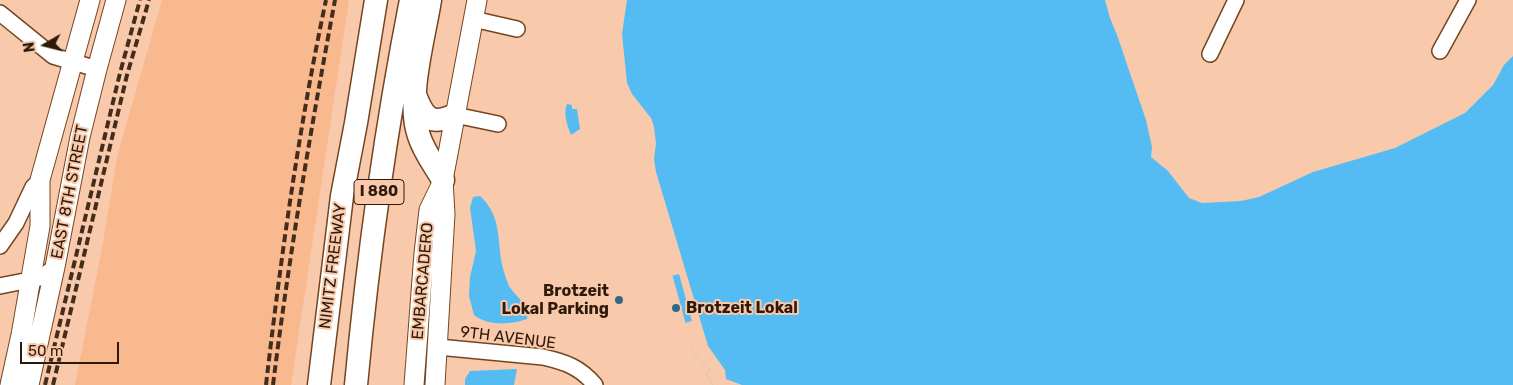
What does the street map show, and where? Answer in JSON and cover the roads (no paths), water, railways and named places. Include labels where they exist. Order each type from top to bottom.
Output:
[{"type":"highway","name":"NIMITZ FREEWAY","points":[[317,385],[342,196],[376,0]]},
{"type":"highway","name":"I 880","points":[[356,385],[387,129],[411,0]]},
{"type":"highway","points":[[430,0],[415,95],[414,117],[419,138],[443,180]]},
{"type":"highway","points":[[415,95],[423,114],[428,118],[436,120],[455,115]]},
{"type":"main road","name":"EAST 8TH STREET","points":[[10,385],[40,226],[40,180],[90,0]]},
{"type":"main road","name":"EAST 8TH STREET","points":[[29,385],[55,266],[70,183],[97,69],[116,0]]},
{"type":"main road","name":"EMBARCADERO","points":[[435,385],[445,214],[443,180],[477,0]]},
{"type":"main road","name":"EMBARCADERO","points":[[414,385],[429,210],[443,180]]},
{"type":"street","points":[[1210,54],[1236,0]]},
{"type":"street","points":[[1440,51],[1468,0]]},
{"type":"street","points":[[0,12],[53,56],[97,69]]},
{"type":"street","points":[[473,19],[517,29]]},
{"type":"street","points":[[455,115],[498,124]]},
{"type":"street","points":[[0,246],[16,223],[33,187],[40,180]]},
{"type":"street","points":[[0,286],[40,278],[55,266]]},
{"type":"street","name":"9TH AVENUE","points":[[438,347],[558,360],[586,374],[595,385]]},
{"type":"water","points":[[616,0],[1105,0],[1146,120],[1152,147],[1151,157],[1168,171],[1189,198],[1202,203],[1241,201],[1259,197],[1313,172],[1395,148],[1465,113],[1493,85],[1504,65],[1513,56],[1513,385],[713,385],[706,375],[711,371],[694,354],[646,179],[643,147],[634,120],[617,84]]},
{"type":"water","points":[[567,104],[572,105],[572,109],[577,109],[580,129],[571,135],[565,115]]},
{"type":"water","points":[[480,196],[493,214],[505,276],[509,286],[524,305],[527,319],[514,322],[492,323],[479,319],[474,315],[469,296],[470,277],[476,251],[470,208],[473,197]]},
{"type":"water","points":[[517,369],[514,385],[465,385],[465,379],[470,371]]},
{"type":"railway","points":[[45,385],[120,73],[140,0]]},
{"type":"railway","points":[[53,385],[127,75],[149,0]]},
{"type":"railway","points":[[266,385],[292,192],[307,96],[326,0]]},
{"type":"railway","points":[[273,385],[301,192],[335,0]]},
{"type":"place","name":"Brotzeit Lokal Parking","points":[[619,300]]},
{"type":"place","name":"Brotzeit Lokal","points":[[676,308]]}]
